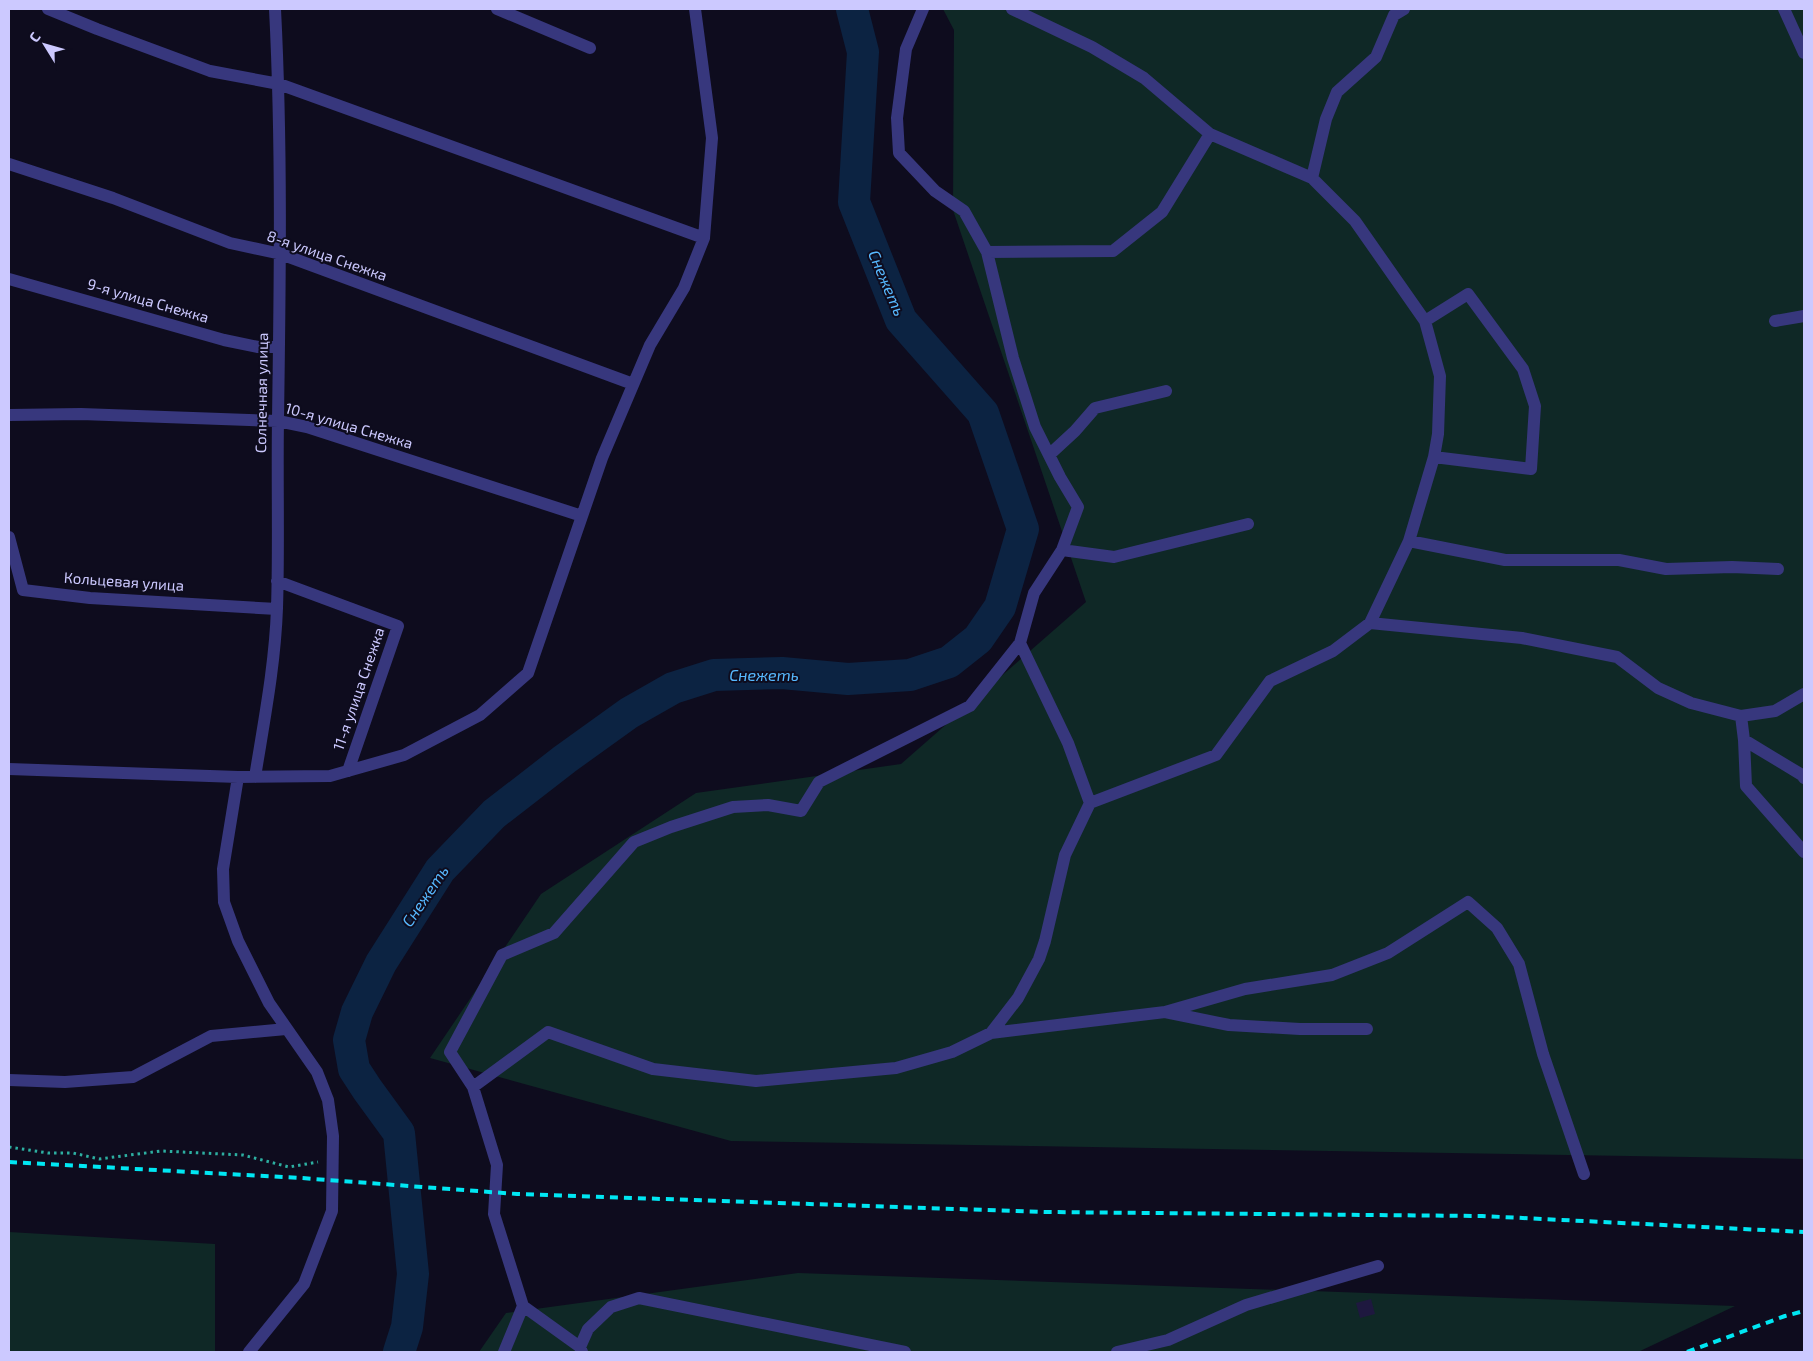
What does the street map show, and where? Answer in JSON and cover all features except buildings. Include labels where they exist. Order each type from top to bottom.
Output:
[{"type":"street","points":[[48,9],[210,71],[279,84],[704,238]]},
{"type":"street","name":"Солнечная улица","points":[[255,777],[272,673],[277,609],[281,254],[279,84],[275,9]]},
{"type":"street","points":[[497,9],[590,48]]},
{"type":"street","points":[[9,769],[238,777],[330,776],[404,755],[480,715],[528,673],[602,458],[650,345],[684,288],[704,238],[712,138],[696,9]]},
{"type":"street","points":[[905,1352],[639,1298],[611,1307],[588,1329],[581,1349],[523,1306],[494,1214],[497,1165],[472,1087],[450,1052],[502,955],[554,933],[634,842],[671,827],[733,807],[768,805],[801,811],[819,782],[970,706],[1020,643],[1034,593],[1062,550],[1078,506],[1035,427],[1013,358],[987,252],[964,211],[936,191],[899,153],[896,118],[906,49],[924,9]]},
{"type":"street","points":[[991,1033],[1018,998],[1039,959],[1045,941],[1064,855],[1090,803],[1216,755],[1270,681],[1333,651],[1370,623],[1409,541],[1434,457],[1438,434],[1440,376],[1425,321],[1354,221],[1312,178],[1210,134],[1144,78],[1092,47],[1012,9]]},
{"type":"street","points":[[1784,9],[1804,54]]},
{"type":"street","points":[[1312,178],[1326,120],[1337,92],[1376,57],[1396,11]]},
{"type":"street","points":[[987,252],[1112,251],[1162,212],[1210,134]]},
{"type":"street","name":"8-я улица Снежка","points":[[9,164],[113,198],[230,243],[281,254],[633,384]]},
{"type":"street","name":"9-я улица Снежка","points":[[9,278],[224,340],[258,347],[279,347]]},
{"type":"street","points":[[1425,321],[1468,294],[1524,368],[1535,406],[1531,469],[1434,457]]},
{"type":"street","points":[[1775,321],[1804,316]]},
{"type":"street","points":[[1049,455],[1094,408],[1166,390]]},
{"type":"street","name":"10-я улица Снежка","points":[[9,415],[81,414],[278,421],[307,427],[582,516]]},
{"type":"street","points":[[1062,550],[1114,557],[1248,524]]},
{"type":"street","name":"Кольцевая улица","points":[[9,537],[23,590],[90,598],[277,609]]},
{"type":"street","points":[[1409,541],[1506,560],[1619,560],[1666,569],[1732,567],[1778,569]]},
{"type":"street","name":"11-я улица Снежка","points":[[277,581],[398,626],[348,771]]},
{"type":"street","points":[[1370,623],[1522,638],[1617,657],[1658,688],[1691,703],[1740,716],[1775,711],[1804,694]]},
{"type":"street","points":[[1020,643],[1068,743],[1090,803]]},
{"type":"street","points":[[1740,716],[1744,740],[1746,786],[1804,852]]},
{"type":"street","points":[[1744,740],[1803,775]]},
{"type":"street","points":[[238,777],[223,869],[224,902],[238,941],[269,1003],[317,1072],[328,1100],[334,1159],[332,1211],[304,1284],[249,1352]]},
{"type":"street","points":[[472,1087],[548,1032],[653,1069],[756,1081],[896,1068],[952,1052],[991,1033],[1165,1012],[1245,989],[1332,975],[1388,953],[1468,902],[1497,928],[1519,964],[1543,1054],[1584,1174]]},
{"type":"street","points":[[1165,1012],[1229,1025],[1300,1029],[1366,1029]]},
{"type":"street","points":[[9,1080],[66,1082],[134,1077],[212,1036],[286,1029]]},
{"type":"street","points":[[1117,1352],[1168,1340],[1246,1305],[1378,1266]]},
{"type":"street","points":[[504,1352],[523,1306]]},
{"type":"path","points":[[9,1147],[48,1153],[72,1153],[99,1159],[161,1151],[243,1155],[288,1167],[334,1159]]},
{"type":"green space","points":[[943,9],[1804,9],[1804,1159],[731,1141],[430,1058],[541,894],[696,793],[901,764],[1086,602],[953,210],[954,30]]},
{"type":"green space","points":[[9,1232],[215,1244],[215,1352],[9,1352]]},
{"type":"green space","points":[[798,1273],[1735,1306],[1638,1352],[479,1352],[506,1313]]},
{"type":"waterway","name":"Снежеть","points":[[399,1352],[407,1327],[413,1274],[399,1133],[354,1069],[349,1040],[357,1012],[381,963],[440,870],[494,814],[565,759],[629,713],[673,688],[714,675],[782,673],[848,679],[910,675],[949,662],[978,639],[1000,607],[1023,529],[983,413],[901,320],[854,202],[863,52],[852,9]]},
{"type":"railway","points":[[9,1162],[301,1178],[517,1194],[1044,1212],[1482,1216],[1804,1232]]},
{"type":"railway","points":[[1687,1352],[1785,1316],[1804,1311]]}]
